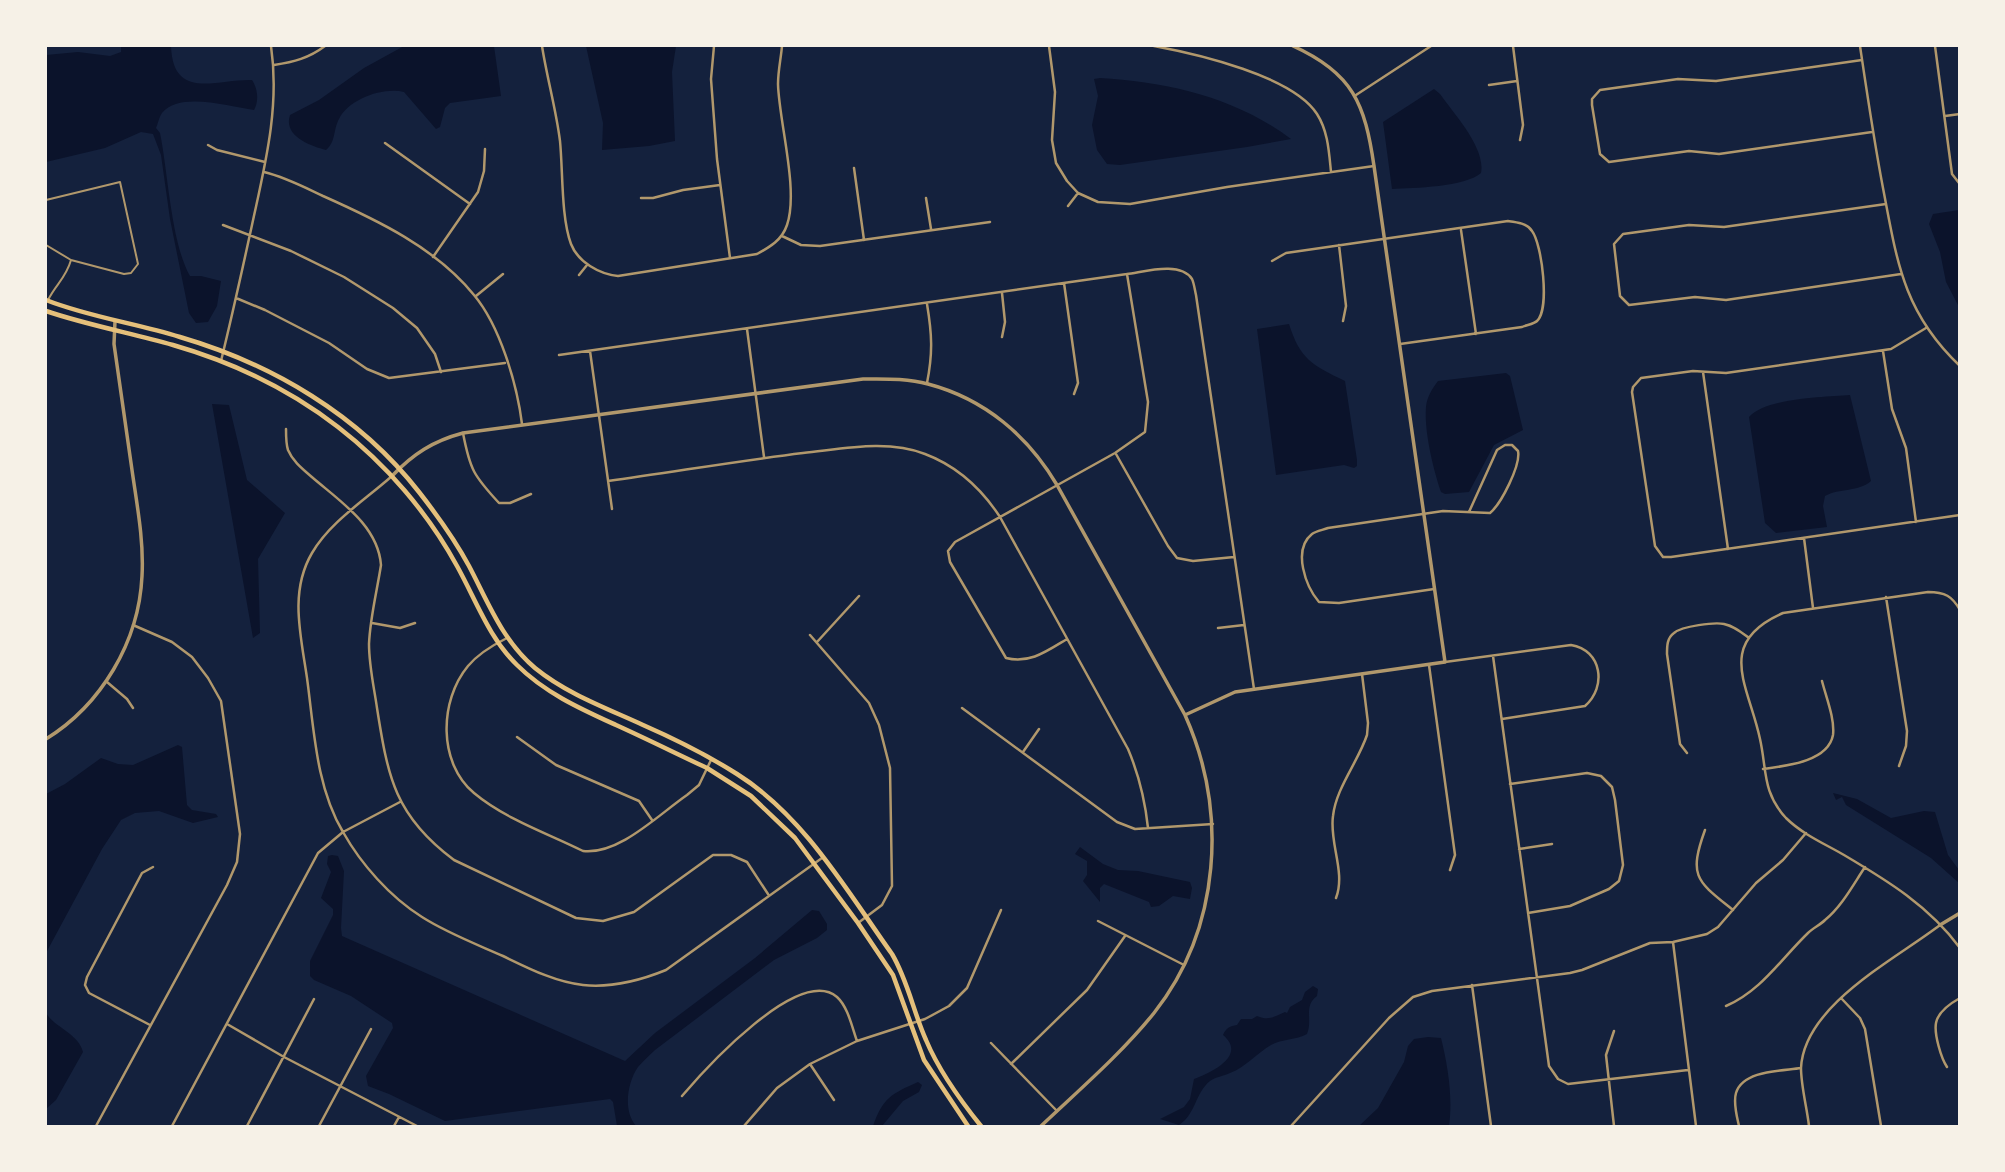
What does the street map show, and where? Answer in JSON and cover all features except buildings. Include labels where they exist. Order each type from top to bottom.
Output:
[{"type":"main road","points":[[46,301],[223,351],[269,371],[342,417],[399,469],[440,520],[468,565],[507,638],[523,656],[558,685],[712,759],[739,775],[778,806],[803,832],[902,971],[925,1039],[945,1075],[981,1126]]},
{"type":"main road","points":[[46,311],[174,346],[221,361],[265,380],[316,411],[364,449],[392,477],[432,526],[457,566],[498,643],[516,664],[551,692],[707,768],[741,789],[794,838],[893,975],[909,1024],[934,1079],[968,1126]]},
{"type":"street","points":[[221,361],[264,172],[274,115],[274,65],[271,46]]},
{"type":"street","points":[[274,65],[296,62],[312,56],[325,46]]},
{"type":"street","points":[[542,46],[560,142],[568,233],[575,251],[587,265],[618,276],[757,254],[782,236],[788,223],[791,200],[778,83],[782,46]]},
{"type":"street","points":[[714,46],[711,79],[720,185],[730,259]]},
{"type":"street","points":[[1049,46],[1055,92],[1053,149],[1056,163],[1078,193],[1098,202],[1130,204],[1374,166]]},
{"type":"street","points":[[1154,46],[1212,59],[1270,80],[1305,100],[1318,115],[1327,138],[1331,172]]},
{"type":"street","points":[[1293,46],[1311,54],[1335,71],[1356,95],[1366,119],[1445,663]]},
{"type":"street","points":[[1356,95],[1431,46]]},
{"type":"street","points":[[1513,46],[1523,125],[1520,140]]},
{"type":"street","points":[[1860,46],[1872,132],[1901,275],[1913,306],[1926,328],[1959,366]]},
{"type":"street","points":[[1935,46],[1952,174],[1959,183]]},
{"type":"street","points":[[1862,60],[1716,81],[1678,79],[1600,90],[1592,99],[1592,105],[1600,155],[1609,162],[1689,151],[1719,154],[1872,132]]},
{"type":"street","points":[[1489,85],[1517,81]]},
{"type":"street","points":[[1944,116],[1959,114]]},
{"type":"street","points":[[385,143],[470,204]]},
{"type":"street","points":[[208,145],[217,150],[266,162]]},
{"type":"street","points":[[433,257],[478,192],[484,171],[485,149]]},
{"type":"street","points":[[854,168],[864,240]]},
{"type":"street","points":[[264,172],[282,177],[365,214],[433,257],[476,296],[498,334],[520,404],[523,425]]},
{"type":"street","points":[[641,198],[720,185]]},
{"type":"street","points":[[1068,206],[1078,193]]},
{"type":"street","points":[[926,198],[931,231]]},
{"type":"street","points":[[1886,204],[1724,226],[1689,225],[1623,234],[1614,244],[1620,296],[1629,305],[1695,297],[1726,300],[1901,275]]},
{"type":"street","points":[[1272,261],[1286,253],[1508,221],[1521,223],[1532,229],[1545,298],[1537,321],[1522,327],[1400,344]]},
{"type":"street","points":[[782,236],[801,245],[820,246],[990,222]]},
{"type":"street","points":[[223,225],[344,277],[393,308],[417,328],[435,354],[441,372]]},
{"type":"street","points":[[1461,228],[1476,334]]},
{"type":"street","points":[[1339,245],[1346,306],[1343,321]]},
{"type":"street","points":[[579,275],[587,265]]},
{"type":"street","points":[[559,355],[1127,274],[1169,269],[1184,272],[1192,279],[1196,295],[1254,690]]},
{"type":"street","points":[[476,296],[503,274]]},
{"type":"street","points":[[1068,639],[1032,659],[1019,662],[1006,659],[950,562],[947,551],[955,542],[1115,453],[1145,432],[1148,402],[1127,274]]},
{"type":"street","points":[[1064,283],[1078,383],[1074,394]]},
{"type":"street","points":[[1002,293],[1005,322],[1002,337]]},
{"type":"street","points":[[236,298],[318,337],[367,369],[389,378],[506,362]]},
{"type":"street","points":[[927,304],[933,345],[927,383]]},
{"type":"street","points":[[47,736],[88,703],[107,682],[133,625],[142,576],[141,539],[114,330],[116,321]]},
{"type":"street","points":[[1926,328],[1883,351],[1727,373],[1703,372],[1641,378],[1632,392],[1655,547],[1663,557],[1671,557],[1959,515]]},
{"type":"street","points":[[747,329],[764,458]]},
{"type":"street","points":[[590,351],[612,509]]},
{"type":"street","points":[[1883,351],[1892,409],[1906,448],[1916,522]]},
{"type":"street","points":[[1703,372],[1728,549]]},
{"type":"street","points":[[822,858],[666,970],[624,983],[582,985],[542,975],[421,917],[382,885],[343,832],[327,796],[319,764],[298,609],[300,580],[311,554],[328,531],[417,453],[433,443],[463,433],[863,379],[927,383],[957,393],[1009,425],[1036,453],[1057,485],[1185,715],[1200,751],[1213,824],[1210,884],[1198,931],[1169,992],[1126,1043],[1041,1126]]},
{"type":"street","points":[[286,429],[288,450],[297,465],[351,511],[375,539],[380,550],[381,565],[369,643],[370,665],[386,765],[400,802],[423,833],[454,860],[576,918],[603,921],[634,912],[713,855],[732,855],[747,862],[769,895]]},
{"type":"street","points":[[463,433],[468,463],[475,477],[499,503],[510,503],[531,494]]},
{"type":"street","points":[[1434,589],[1339,603],[1319,602],[1306,579],[1302,552],[1313,534],[1328,528],[1443,512],[1490,513],[1496,507],[1519,462],[1518,451],[1512,445],[1505,445],[1497,450],[1468,512]]},
{"type":"street","points":[[608,481],[866,446],[901,448],[923,453],[951,466],[967,478],[1000,517],[1128,748],[1138,772],[1148,828]]},
{"type":"street","points":[[1115,453],[1177,558],[1193,561],[1234,556]]},
{"type":"street","points":[[1804,538],[1813,608]]},
{"type":"street","points":[[1959,610],[1953,598],[1941,592],[1886,597],[1783,613],[1764,621],[1749,638],[1743,650],[1742,680],[1761,741],[1763,769],[1774,803],[1788,820],[1806,833],[1866,867],[1922,905],[1959,947]]},
{"type":"street","points":[[817,642],[859,596]]},
{"type":"street","points":[[1886,597],[1907,731],[1906,746],[1899,766]]},
{"type":"street","points":[[372,623],[400,628],[415,623]]},
{"type":"street","points":[[1686,753],[1680,744],[1667,643],[1674,633],[1689,627],[1721,623],[1734,626],[1749,638]]},
{"type":"street","points":[[96,1126],[227,885],[237,862],[240,834],[221,701],[192,657],[172,642],[133,625]]},
{"type":"street","points":[[1218,628],[1244,625]]},
{"type":"street","points":[[810,635],[869,703],[879,725],[890,768],[892,886],[882,905],[858,923]]},
{"type":"street","points":[[507,638],[468,666],[457,683],[448,707],[447,740],[452,761],[471,791],[496,809],[583,851],[596,852],[614,848],[699,785],[712,759]]},
{"type":"street","points":[[1185,715],[1221,697],[1254,690],[1571,645],[1588,651],[1595,662],[1598,683],[1594,698],[1585,706],[1502,719]]},
{"type":"street","points":[[1493,656],[1549,1066],[1558,1079],[1568,1084],[1688,1070]]},
{"type":"street","points":[[1429,665],[1455,855],[1450,870]]},
{"type":"street","points":[[1336,898],[1340,883],[1332,819],[1337,800],[1367,735],[1362,674]]},
{"type":"street","points":[[1763,769],[1811,758],[1825,749],[1833,737],[1833,726],[1822,681]]},
{"type":"street","points":[[107,682],[127,699],[133,708]]},
{"type":"street","points":[[962,708],[1117,822],[1135,829],[1213,824]]},
{"type":"street","points":[[1023,752],[1039,729]]},
{"type":"street","points":[[517,737],[556,765],[639,801],[652,820]]},
{"type":"street","points":[[1510,784],[1587,773],[1601,776],[1612,787],[1615,800],[1623,865],[1619,881],[1609,890],[1570,906],[1528,913]]},
{"type":"street","points":[[172,1126],[318,853],[343,832],[400,802]]},
{"type":"street","points":[[1704,830],[1697,851],[1696,867],[1699,879],[1732,910]]},
{"type":"street","points":[[1290,1126],[1389,1018],[1413,997],[1432,991],[1583,970],[1643,945],[1673,942],[1707,934],[1718,927],[1756,883],[1783,860],[1806,833]]},
{"type":"street","points":[[1519,849],[1552,844]]},
{"type":"street","points":[[151,1025],[89,993],[85,985],[142,873],[153,867]]},
{"type":"street","points":[[1726,1006],[1743,999],[1757,988],[1809,932],[1838,907],[1866,867]]},
{"type":"street","points":[[744,1126],[777,1088],[810,1064],[857,1041],[919,1021],[949,1006],[967,988],[1001,910]]},
{"type":"street","points":[[1809,1126],[1801,1068],[1806,1045],[1816,1027],[1841,998],[1874,971],[1959,913]]},
{"type":"street","points":[[1098,921],[1184,965]]},
{"type":"street","points":[[1011,1064],[1087,990],[1125,936]]},
{"type":"street","points":[[1673,942],[1696,1126]]},
{"type":"street","points":[[1472,985],[1491,1126]]},
{"type":"street","points":[[682,1096],[742,1034],[799,995],[816,990],[834,995],[844,1005],[857,1041]]},
{"type":"street","points":[[1841,998],[1860,1018],[1865,1029],[1881,1126]]},
{"type":"street","points":[[1947,1067],[1940,1058],[1936,1023],[1943,1010],[1959,998]]},
{"type":"street","points":[[247,1126],[314,999]]},
{"type":"street","points":[[227,1024],[284,1057],[417,1126]]},
{"type":"street","points":[[320,1126],[371,1029]]},
{"type":"street","points":[[1614,1031],[1605,1055],[1614,1126]]},
{"type":"street","points":[[991,1043],[1057,1111]]},
{"type":"street","points":[[810,1064],[834,1100]]},
{"type":"street","points":[[1739,1126],[1735,1094],[1741,1083],[1753,1076],[1801,1068]]},
{"type":"street","points":[[394,1126],[399,1117]]},
{"type":"lane","points":[[46,200],[120,182],[138,260],[131,274],[124,274],[71,260],[46,245]]},
{"type":"lane","points":[[46,301],[64,278],[71,260]]},
{"type":"water","points":[[121,46],[171,46],[179,74],[188,81],[211,83],[252,80],[256,87],[254,110],[206,102],[181,103],[170,106],[162,113],[156,128],[160,133],[174,227],[184,262],[190,276],[221,281],[217,306],[208,322],[196,323],[189,313],[170,219],[161,155],[153,134],[141,132],[105,148],[46,162],[46,55],[78,52],[110,56],[121,52]]},
{"type":"water","points":[[404,46],[494,46],[501,96],[450,103],[445,108],[440,127],[436,129],[404,92],[386,91],[367,96],[344,112],[326,150],[299,139],[290,129],[290,115],[319,100],[364,68]]},
{"type":"water","points":[[586,46],[676,46],[672,72],[675,141],[602,150],[603,123]]},
{"type":"water","points":[[1094,79],[1150,83],[1200,94],[1247,112],[1291,139],[1120,165],[1107,164],[1097,150],[1092,125],[1098,96]]},
{"type":"water","points":[[1434,89],[1474,142],[1479,153],[1481,173],[1452,184],[1392,189],[1383,122]]},
{"type":"water","points":[[1960,210],[1959,307],[1946,282],[1940,252],[1929,224],[1933,214]]},
{"type":"water","points":[[1289,324],[1298,345],[1309,360],[1345,381],[1357,460],[1357,466],[1354,468],[1344,465],[1276,475],[1257,329]]},
{"type":"water","points":[[1506,373],[1510,376],[1523,430],[1494,445],[1469,492],[1441,492],[1426,427],[1427,400],[1432,390],[1438,381]]},
{"type":"water","points":[[1850,395],[1871,481],[1861,487],[1825,496],[1823,506],[1827,527],[1776,533],[1765,523],[1749,417],[1768,406],[1782,402]]},
{"type":"water","points":[[212,404],[229,405],[247,480],[285,513],[258,559],[260,633],[253,638]]},
{"type":"water","points":[[178,745],[182,747],[187,805],[192,810],[216,814],[218,817],[193,823],[159,811],[135,813],[121,820],[102,849],[46,953],[46,794],[101,758],[118,764],[133,765]]},
{"type":"water","points":[[1833,793],[1857,799],[1891,818],[1924,811],[1935,812],[1948,855],[1959,870],[1959,883],[1931,858],[1846,805],[1842,797],[1836,800]]},
{"type":"water","points":[[1080,847],[1103,864],[1118,870],[1138,871],[1190,882],[1190,899],[1173,896],[1159,906],[1151,907],[1149,902],[1104,884],[1100,888],[1100,902],[1083,881],[1087,875],[1087,861],[1075,854]]},
{"type":"water","points":[[328,856],[338,856],[344,871],[342,936],[625,1061],[655,1033],[755,958],[812,910],[819,911],[827,924],[827,930],[774,960],[655,1050],[638,1067],[631,1081],[628,1097],[629,1113],[636,1126],[617,1126],[613,1102],[610,1099],[445,1121],[368,1086],[366,1076],[393,1028],[392,1023],[351,996],[310,976],[310,961],[333,915],[333,909],[321,898],[331,872],[327,864]]},
{"type":"water","points":[[1313,986],[1318,989],[1317,996],[1310,1004],[1307,1034],[1271,1045],[1241,1067],[1214,1078],[1201,1091],[1189,1115],[1179,1125],[1160,1119],[1184,1107],[1190,1099],[1194,1079],[1225,1062],[1231,1049],[1223,1035],[1227,1029],[1237,1025],[1241,1019],[1257,1016],[1268,1018],[1287,1013]]},
{"type":"water","points":[[46,1013],[77,1040],[83,1052],[56,1100],[46,1109]]},
{"type":"water","points":[[1441,1038],[1449,1082],[1449,1126],[1359,1126],[1378,1108],[1404,1062],[1408,1046],[1414,1039]]},
{"type":"water","points":[[918,1082],[922,1085],[919,1092],[903,1101],[882,1126],[873,1126],[880,1109],[889,1098]]}]
